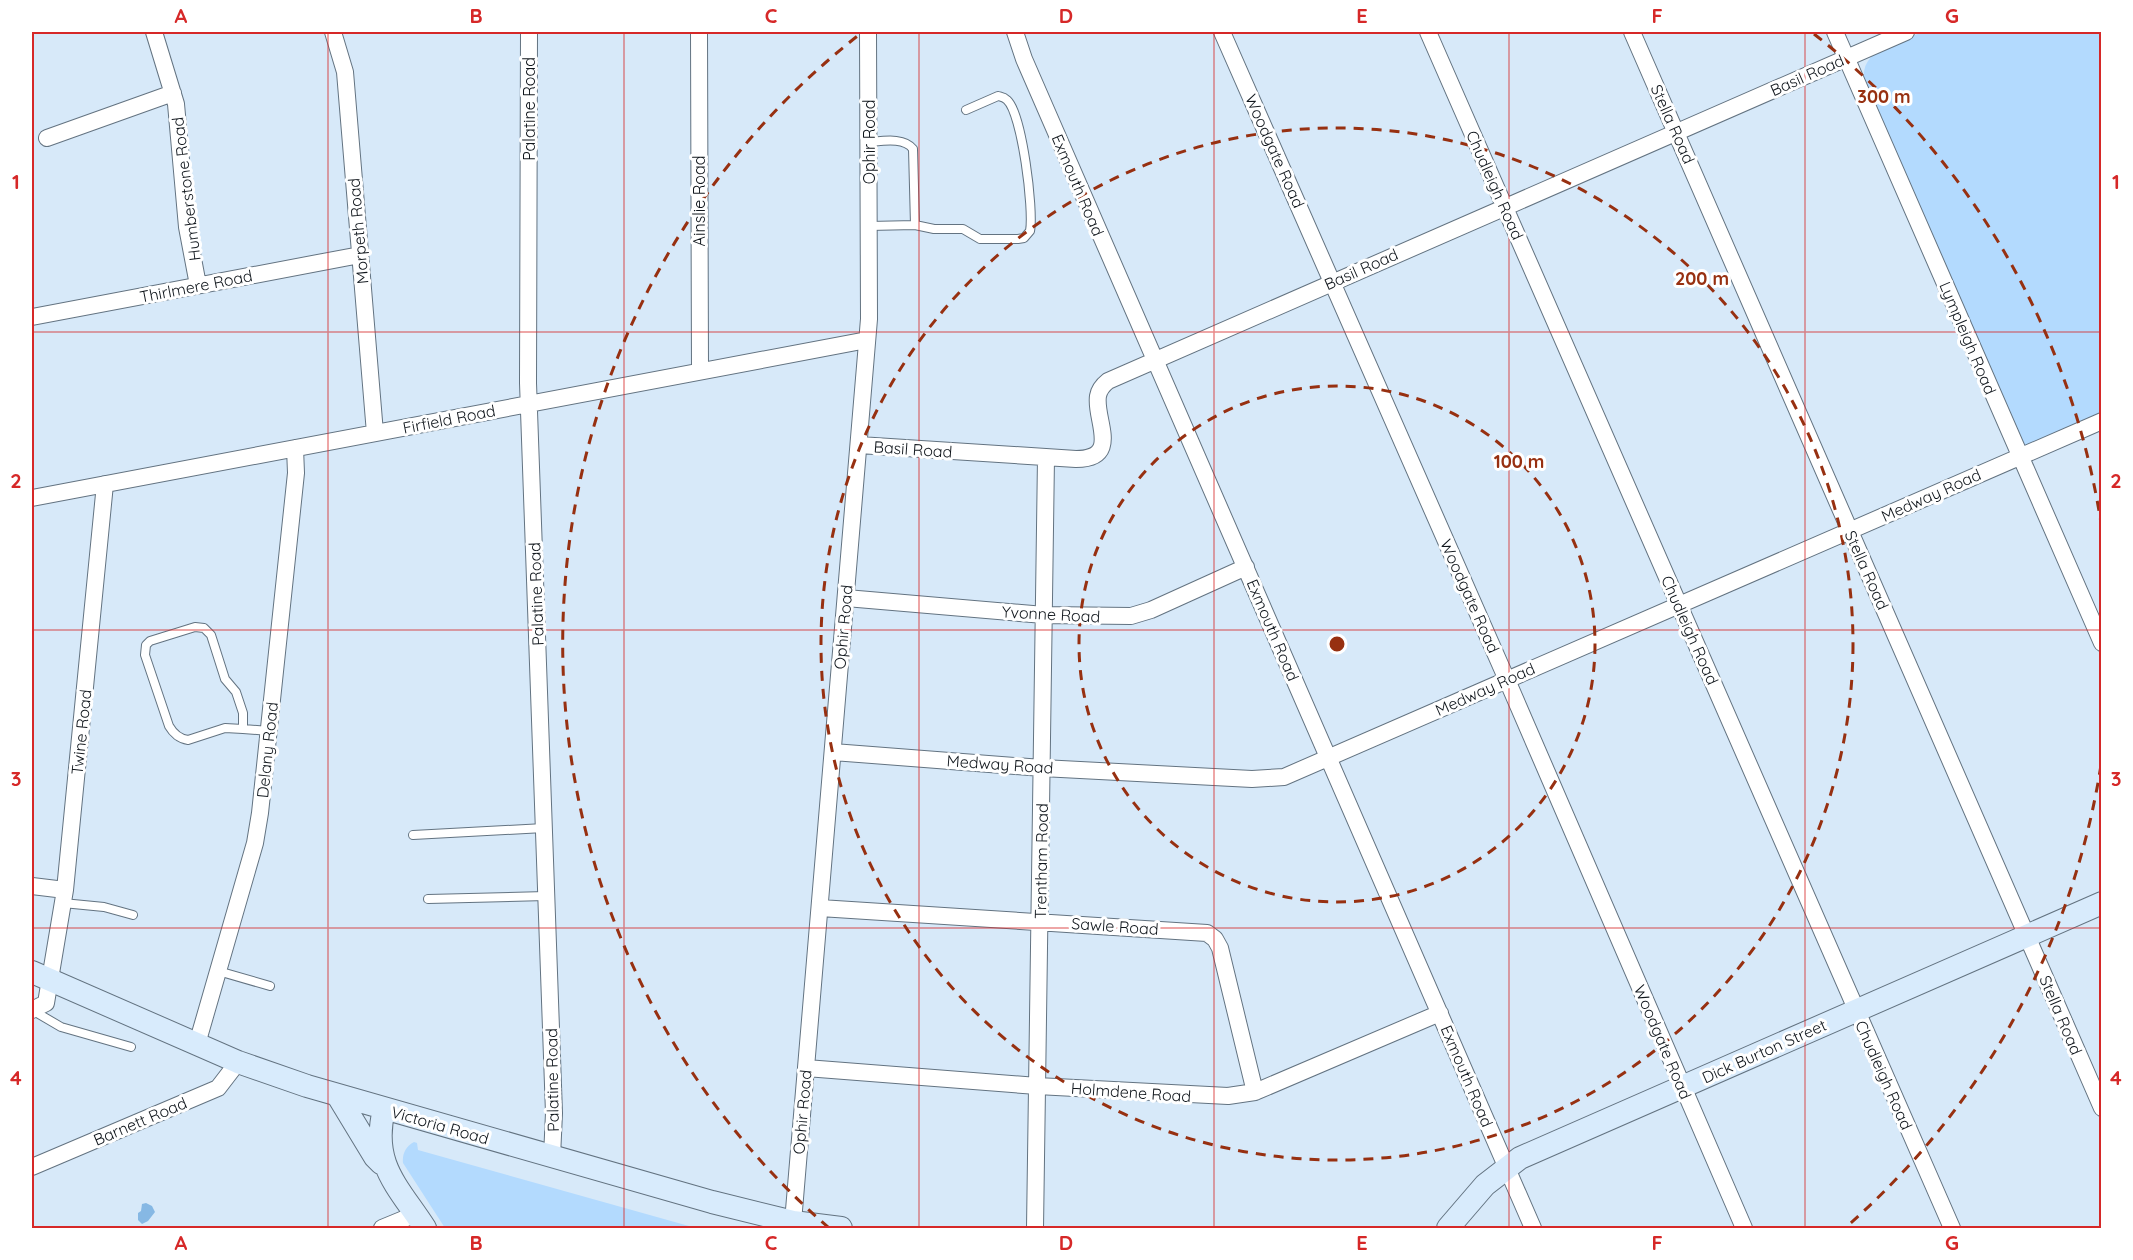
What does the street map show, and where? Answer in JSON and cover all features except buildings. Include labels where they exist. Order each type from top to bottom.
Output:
[{"type":"street","name":"Humberstone Road","points":[[154,32],[176,104],[187,227],[198,285]]},
{"type":"street","name":"Morpeth Road","points":[[333,32],[345,72],[375,433]]},
{"type":"street","name":"Palatine Road","points":[[529,32],[529,404],[554,1113],[552,1157]]},
{"type":"street","name":"Ainslie Road","points":[[699,32],[700,371]]},
{"type":"street","name":"Ophir Road","points":[[793,1225],[867,340],[868,32]]},
{"type":"street","name":"Exmouth Road","points":[[1015,32],[1024,59],[1154,360],[1533,1228]]},
{"type":"street","name":"Woodgate Road","points":[[1222,32],[1507,680],[1744,1228]]},
{"type":"street","name":"Chudleigh Road","points":[[1428,32],[1952,1228]]},
{"type":"street","name":"Stella Road","points":[[1632,32],[2102,1108]]},
{"type":"street","name":"Lympleigh Road","points":[[1835,32],[2102,643]]},
{"type":"street","name":"Basil Road","points":[[859,445],[1046,458],[1082,459],[1094,455],[1103,439],[1097,399],[1101,389],[1108,381],[1906,32]]},
{"type":"street","name":"Humberstone Road","points":[[47,138],[173,93]]},
{"type":"street","name":"Thirlmere Road","points":[[32,317],[360,255]]},
{"type":"street","name":"Firfield Road","points":[[32,498],[867,340]]},
{"type":"street","name":"Medway Road","points":[[833,752],[1042,768],[1264,779],[1284,777],[2102,420]]},
{"type":"street","name":"Delany Road","points":[[196,1044],[255,843],[264,790],[296,473],[295,448]]},
{"type":"street","name":"Trentham Road","points":[[1035,1228],[1046,458]]},
{"type":"street","name":"Twine Road","points":[[41,976],[64,897],[105,483]]},
{"type":"street","name":"Yvonne Road","points":[[846,598],[1044,615],[1131,616],[1151,610],[1246,567]]},
{"type":"street","points":[[32,886],[64,897]]},
{"type":"street","name":"Dick Burton Street","points":[[1448,1228],[1478,1192],[1506,1167],[1542,1148],[2102,903]]},
{"type":"street","name":"Sawle Road","points":[[820,908],[1203,932],[1212,936],[1220,948],[1255,1092]]},
{"type":"street","points":[[32,1010],[46,1002],[41,976]]},
{"type":"street","name":"Victoria Road","points":[[41,976],[238,1062],[338,1096],[793,1225],[841,1228]]},
{"type":"street","name":"Holmdene Road","points":[[806,1068],[1214,1097],[1255,1092],[1440,1013]]},
{"type":"street","name":"Barnett Road","points":[[32,1167],[218,1088],[238,1062]]},
{"type":"street","points":[[338,1096],[375,1157],[386,1168],[420,1221],[382,1228]]},
{"type":"street","points":[[384,1109],[380,1141],[386,1168]]},
{"type":"lane","points":[[869,226],[915,225],[934,229],[963,229],[983,239],[1024,238],[1030,231],[1030,186],[1018,128],[1008,100],[998,96],[966,110]]},
{"type":"lane","points":[[869,142],[901,141],[913,149],[915,225]]},
{"type":"lane","points":[[243,729],[243,714],[237,694],[224,677],[208,631],[200,626],[195,627],[150,641],[146,645],[145,655],[172,731],[182,739],[188,740],[225,728],[269,731]]},
{"type":"lane","points":[[413,835],[544,828]]},
{"type":"lane","points":[[64,897],[133,915]]},
{"type":"lane","points":[[428,899],[546,897]]},
{"type":"lane","points":[[218,971],[270,986]]},
{"type":"lane","points":[[32,1010],[68,1030],[131,1047]]},
{"type":"shaded area","points":[[1923,32],[2101,32],[2101,416],[2025,449],[1864,79],[1865,68],[1876,53],[1884,47]]},
{"type":"shaded area","points":[[414,1142],[417,1143],[418,1150],[696,1228],[445,1228],[403,1163],[405,1151]]},
{"type":"shaded area","points":[[142,1204],[152,1206],[155,1212],[148,1221],[142,1224],[138,1220],[138,1213],[141,1211]]}]
